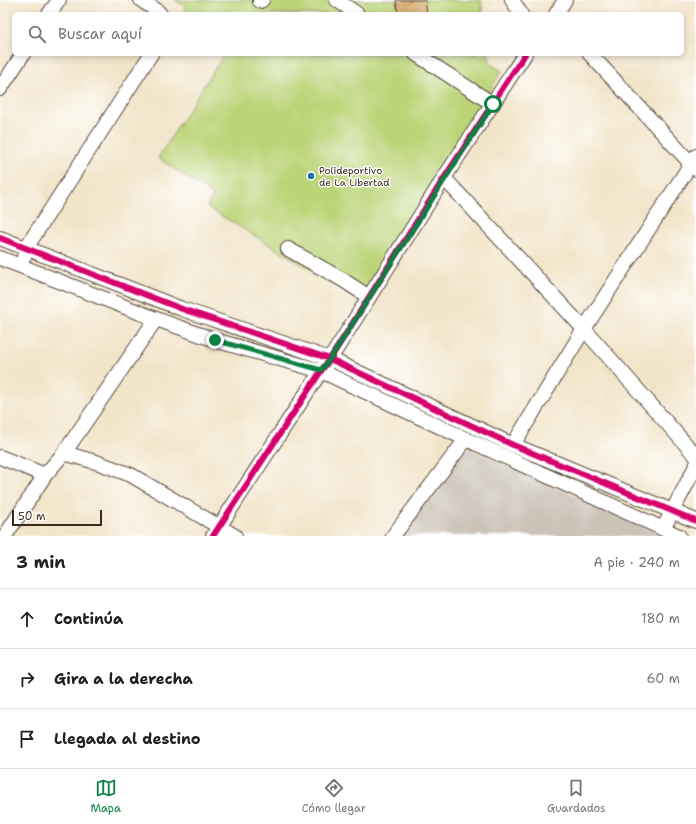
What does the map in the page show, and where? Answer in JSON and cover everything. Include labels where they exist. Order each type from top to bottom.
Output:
[{"type":"street","points":[[50,12],[59,0]]},
{"type":"street","points":[[141,0],[158,12]]},
{"type":"street","points":[[337,0],[354,12]]},
{"type":"street","points":[[512,0],[520,12]]},
{"type":"street","points":[[557,12],[565,0]]},
{"type":"street","points":[[0,89],[22,56]]},
{"type":"street","points":[[21,267],[26,248],[151,56]]},
{"type":"street","points":[[419,56],[493,104]]},
{"type":"street","points":[[216,531],[321,370],[330,359],[444,178],[524,56]]},
{"type":"street","points":[[513,445],[584,329],[694,163],[592,56]]},
{"type":"street","points":[[444,178],[584,329],[696,456]]},
{"type":"street","points":[[0,238],[182,310],[330,359],[513,445],[673,510],[696,521]]},
{"type":"street","points":[[288,249],[343,280],[369,297]]},
{"type":"street","points":[[0,258],[156,319],[215,340],[321,370],[466,439],[679,536]]},
{"type":"street","points":[[5,536],[45,476],[64,452],[156,319]]},
{"type":"street","points":[[393,536],[466,439]]},
{"type":"street","points":[[64,452],[131,475],[216,531],[235,536]]},
{"type":"street","points":[[0,457],[45,476]]},
{"type":"street","points":[[663,529],[696,466]]},
{"type":"shaded area","points":[[466,447],[666,536],[400,536]]},
{"type":"green space","points":[[175,0],[481,0],[483,12],[184,12],[186,7]]},
{"type":"green space","name":"Polideportivo de La Libertad","points":[[223,56],[489,56],[490,63],[502,71],[359,299],[207,207],[213,195],[158,158]]},
{"type":"building","points":[[396,0],[425,0],[427,12],[398,12]]},
{"type":"cycle path","points":[[213,536],[330,359],[444,178],[524,56]]},
{"type":"cycle path","points":[[0,238],[182,309],[330,359],[513,445],[696,521]]},
{"type":"place","name":"Polideportivo de La Libertad","points":[[311,176]]},
{"type":"route","points":[[215,340],[321,370],[330,359],[444,178],[493,104]]}]
